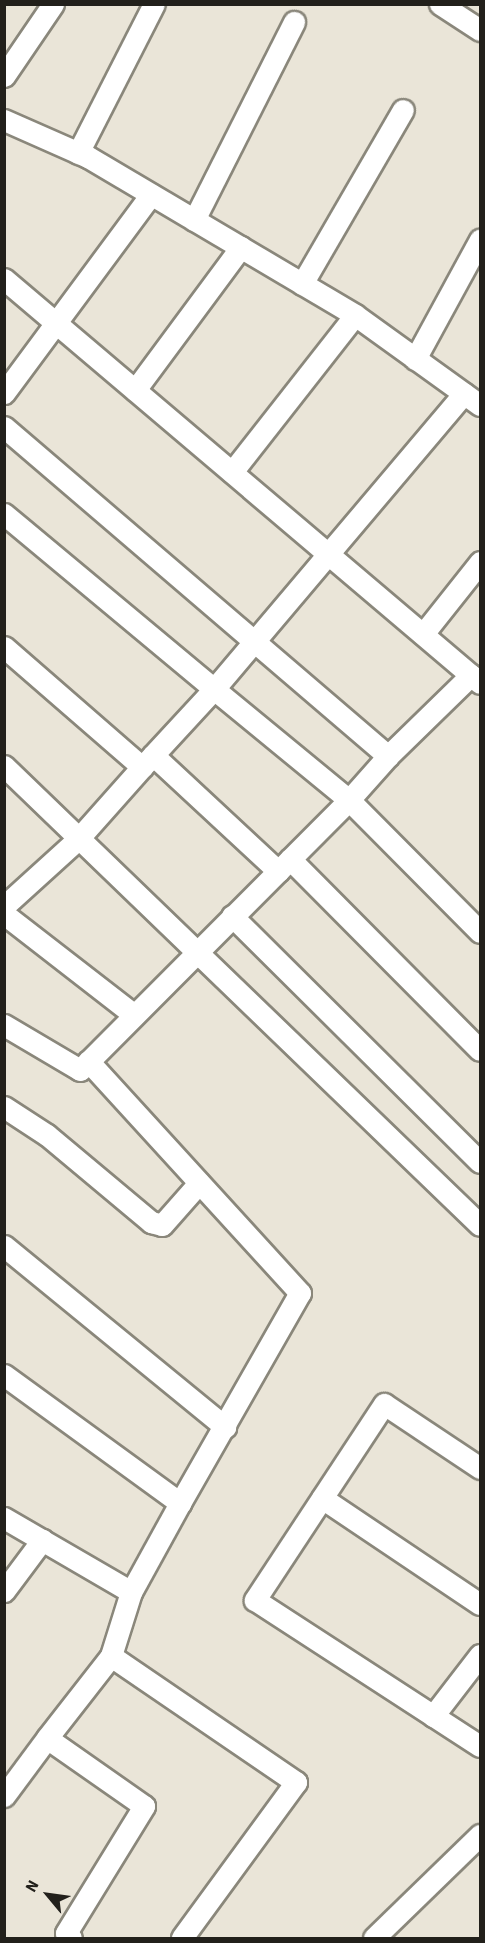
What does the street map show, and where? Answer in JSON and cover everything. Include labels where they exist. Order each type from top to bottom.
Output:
[{"type":"street","points":[[4,76],[52,4]]},
{"type":"street","points":[[78,153],[154,4]]},
{"type":"street","points":[[440,4],[480,30]]},
{"type":"street","points":[[194,220],[294,22]]},
{"type":"street","points":[[302,284],[403,110]]},
{"type":"street","points":[[4,120],[78,153],[241,247],[355,315],[472,399],[327,553],[252,640],[214,689],[78,839],[4,906]]},
{"type":"street","points":[[4,393],[151,194]]},
{"type":"street","points":[[415,358],[480,240]]},
{"type":"street","points":[[135,390],[241,247]]},
{"type":"street","points":[[4,279],[476,679],[388,756],[349,800],[80,1070],[4,1025]]},
{"type":"street","points":[[232,472],[355,315]]},
{"type":"street","points":[[4,427],[388,756]]},
{"type":"street","points":[[4,514],[349,800],[480,932]]},
{"type":"street","points":[[423,634],[480,562]]},
{"type":"street","points":[[4,647],[284,865],[480,1050]]},
{"type":"street","points":[[4,766],[480,1225]]},
{"type":"street","points":[[4,914],[134,1015]]},
{"type":"street","points":[[232,916],[480,1162]]},
{"type":"street","points":[[8,1784],[111,1656],[130,1592],[300,1293],[88,1061]]},
{"type":"street","points":[[4,1107],[48,1135],[151,1222],[162,1225],[199,1183]]},
{"type":"street","points":[[4,1246],[225,1427]]},
{"type":"street","points":[[4,1376],[180,1503]]},
{"type":"street","points":[[478,1460],[384,1404],[255,1600],[480,1746]]},
{"type":"street","points":[[322,1498],[480,1604]]},
{"type":"street","points":[[4,1518],[130,1592]]},
{"type":"street","points":[[4,1591],[42,1540]]},
{"type":"street","points":[[433,1716],[480,1655]]},
{"type":"street","points":[[111,1656],[296,1782],[182,1938]]},
{"type":"street","points":[[47,1738],[144,1806],[66,1937]]},
{"type":"street","points":[[374,1938],[480,1834]]}]
